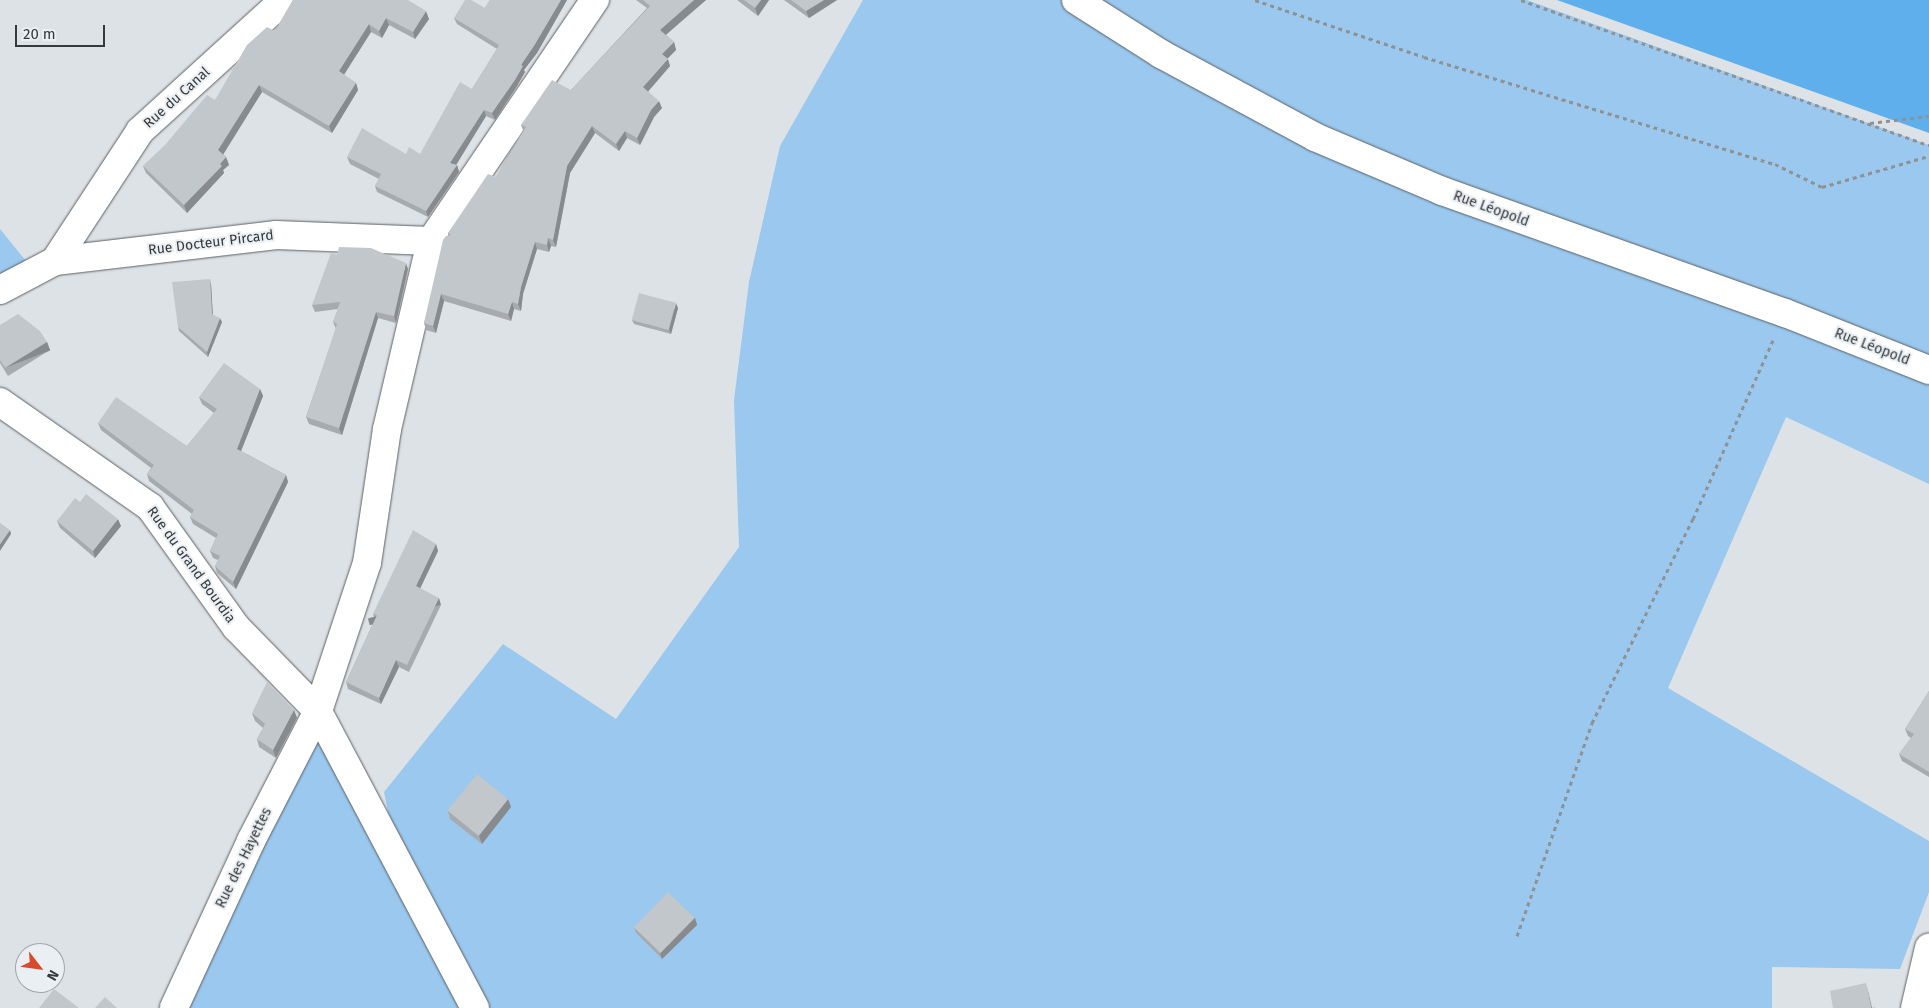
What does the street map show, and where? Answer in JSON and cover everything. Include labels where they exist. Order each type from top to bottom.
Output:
[{"type":"street","name":"Rue du Canal","points":[[55,261],[140,131],[284,0]]},
{"type":"street","points":[[431,241],[595,0]]},
{"type":"street","name":"Rue Léopold","points":[[1076,0],[1161,54],[1315,137],[1442,191],[1786,314],[1929,370]]},
{"type":"street","name":"Rue Docteur Pircard","points":[[0,290],[55,261],[276,235],[431,241]]},
{"type":"street","name":"Rue des Hayettes","points":[[174,1008],[251,841],[318,711],[366,563],[387,429],[431,241]]},
{"type":"street","name":"Rue du Grand Bourdia","points":[[0,402],[150,507],[236,627],[318,711],[475,1008]]},
{"type":"street","points":[[1916,1008],[1929,948]]},
{"type":"path","points":[[1255,0],[1424,57],[1775,164],[1822,187],[1929,156]]},
{"type":"path","points":[[1521,0],[1929,145]]},
{"type":"path","points":[[1868,124],[1929,116]]},
{"type":"path","points":[[1516,936],[1592,723],[1693,519],[1786,314]]},
{"type":"shaded area","points":[[863,0],[1527,0],[1929,145],[1929,484],[1786,417],[1668,688],[1929,841],[1929,892],[1900,969],[1772,967],[1772,1008],[160,1008],[318,711],[399,865],[384,792],[503,644],[616,719],[739,547],[734,400],[749,282],[780,146]]},
{"type":"shaded area","points":[[1557,0],[1929,0],[1929,133]]},
{"type":"shaded area","points":[[0,229],[35,272],[0,289]]},
{"type":"building","points":[[293,0],[408,0],[426,11],[413,32],[386,18],[379,31],[369,24],[339,71],[356,83],[329,126],[259,85],[218,150],[226,157],[220,164],[222,166],[184,205],[143,166],[165,145],[207,95],[215,100],[247,45],[267,27],[275,31]]},
{"type":"building","points":[[465,0],[471,0],[485,8],[490,0],[561,0],[521,65],[523,66],[515,80],[492,113],[484,110],[450,163],[457,165],[426,211],[375,186],[381,174],[347,157],[362,128],[406,154],[409,147],[420,154],[460,82],[472,89],[499,45],[454,18]]},
{"type":"building","points":[[643,0],[694,0],[660,30],[674,42],[662,54],[668,59],[643,87],[659,101],[651,110],[637,138],[625,131],[616,144],[592,126],[567,166],[553,240],[548,238],[547,245],[535,242],[521,287],[518,304],[512,302],[508,314],[441,294],[433,326],[424,323],[443,240],[446,236],[451,235],[448,233],[488,174],[496,177],[526,127],[521,125],[552,80],[571,90],[650,6]]},
{"type":"building","points":[[744,0],[761,0],[755,8]]},
{"type":"building","points":[[791,0],[824,0],[806,11]]},
{"type":"building","points":[[339,247],[371,248],[406,263],[394,316],[376,312],[339,428],[306,417],[337,324],[333,322],[340,302],[312,305],[331,253],[337,255]]},
{"type":"building","points":[[210,279],[212,314],[220,318],[207,352],[178,327],[172,282]]},
{"type":"building","points":[[639,293],[676,303],[668,330],[632,320]]},
{"type":"building","points":[[18,314],[40,331],[47,342],[5,368],[0,360],[0,325]]},
{"type":"building","points":[[224,363],[260,389],[237,449],[286,475],[233,582],[215,566],[220,556],[210,551],[218,534],[190,517],[194,510],[147,474],[154,465],[98,423],[116,397],[187,446],[217,409],[199,397]]},
{"type":"building","points":[[86,494],[118,519],[93,551],[57,521],[75,498],[80,502]]},
{"type":"building","points":[[0,523],[10,530],[0,544]]},
{"type":"building","points":[[413,530],[436,544],[416,586],[439,598],[407,665],[396,660],[379,698],[346,682],[377,615],[373,614]]},
{"type":"building","points":[[267,682],[294,710],[273,750],[257,739],[265,724],[252,713]]},
{"type":"building","points":[[1929,691],[1929,772],[1899,754],[1914,734],[1905,729]]},
{"type":"building","points":[[477,774],[508,799],[479,836],[447,811]]},
{"type":"building","points":[[668,892],[695,918],[661,953],[634,927]]},
{"type":"building","points":[[1866,983],[1871,1008],[1833,1008],[1830,991]]},
{"type":"building","points":[[51,993],[59,993],[79,1008],[39,1008]]},
{"type":"building","points":[[105,997],[117,1008],[95,1008]]}]
